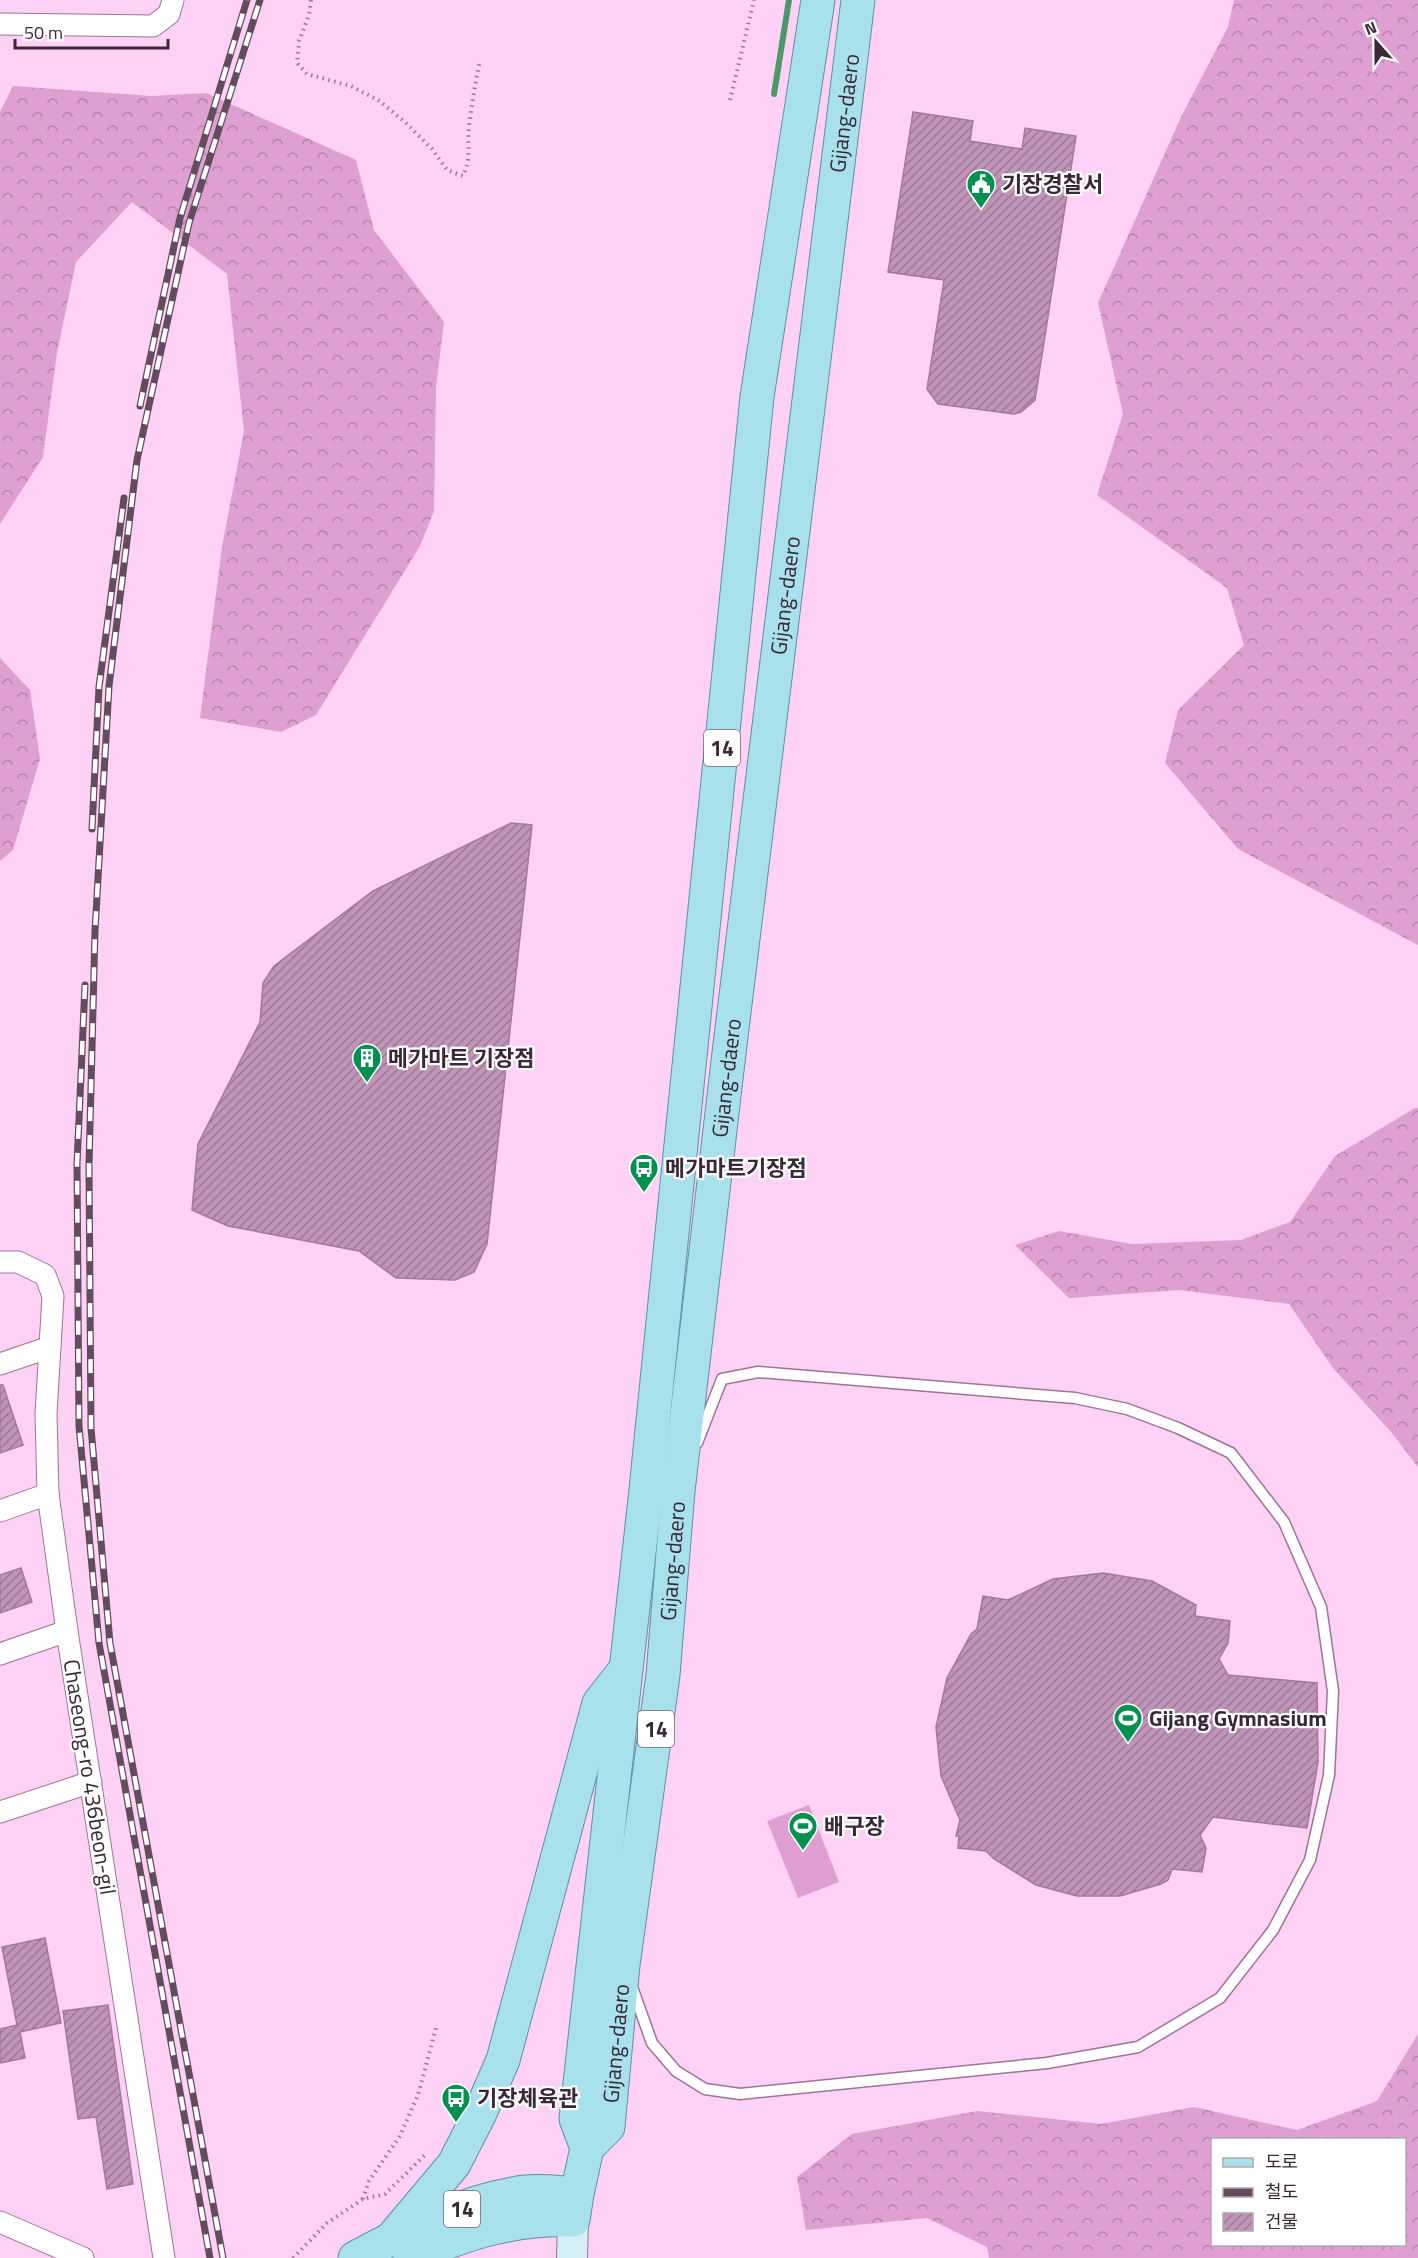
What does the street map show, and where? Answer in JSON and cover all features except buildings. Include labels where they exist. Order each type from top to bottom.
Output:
[{"type":"main road","name":"Gijang-daero","points":[[818,0],[757,397],[645,1499],[576,2119],[587,2148],[608,2127],[623,1965],[663,1675],[678,1491],[741,947],[858,0]]},
{"type":"main road","points":[[401,2248],[454,2164],[480,2113],[502,2061],[599,1703],[625,1670]]},
{"type":"main road","points":[[572,2258],[575,2207],[587,2148]]},
{"type":"main road","name":"14","points":[[355,2258],[401,2248],[450,2213],[494,2198],[528,2192],[575,2207]]},
{"type":"street","points":[[0,24],[153,26],[169,14],[172,0]]},
{"type":"street","name":"Chaseong-ro 436beon-gil","points":[[0,1262],[18,1262],[45,1275],[53,1296],[46,1414],[48,1494],[164,2258]]},
{"type":"street","points":[[0,1364],[50,1347]]},
{"type":"street","points":[[0,1511],[48,1494]]},
{"type":"street","points":[[0,1654],[67,1631]]},
{"type":"street","points":[[0,1812],[91,1782]]},
{"type":"street","points":[[0,2222],[83,2258]]},
{"type":"lane","points":[[623,1965],[652,2043],[676,2071],[705,2089],[740,2094],[1047,2063],[1138,2047],[1220,1998],[1273,1930],[1310,1860],[1329,1775],[1333,1691],[1321,1607],[1284,1522],[1231,1453],[1178,1428],[1127,1409],[1075,1398],[758,1372],[722,1379],[678,1491]]},
{"type":"path","points":[[311,0],[309,15],[298,41],[297,63],[307,74],[351,86],[378,100],[405,122],[432,149],[447,170],[463,176],[470,161],[468,137],[472,98],[480,61]]},
{"type":"path","points":[[730,100],[754,0]]},
{"type":"path","points":[[363,2199],[369,2181],[400,2136],[418,2095],[436,2028]]},
{"type":"path","points":[[292,2258],[327,2223],[363,2199],[385,2194],[429,2150]]},
{"type":"green space","points":[[1234,0],[1418,0],[1418,945],[1238,849],[1165,763],[1178,710],[1244,645],[1227,588],[1097,495],[1123,414],[1098,303],[1181,117],[1228,27]]},
{"type":"green space","points":[[13,86],[151,96],[206,93],[356,160],[374,230],[444,322],[436,387],[434,511],[420,546],[316,715],[281,732],[200,718],[222,547],[244,431],[227,274],[132,202],[76,262],[57,353],[43,457],[0,524],[0,112]]},
{"type":"green space","points":[[0,658],[30,690],[40,759],[13,850],[0,861]]},
{"type":"green space","points":[[1418,1108],[1418,1467],[1391,1432],[1333,1368],[1289,1304],[1179,1290],[1069,1298],[1015,1245],[1059,1231],[1132,1244],[1241,1240],[1290,1222],[1335,1156]]},
{"type":"green space","name":"배구장","points":[[809,1805],[839,1882],[798,1898],[767,1821]]},
{"type":"green space","points":[[1418,2034],[1418,2258],[989,2258],[987,2247],[927,2218],[806,2230],[797,2177],[852,2134],[977,2111],[1101,2124],[1194,2107],[1297,2130],[1377,2101]]},
{"type":"waterway","points":[[774,94],[789,0]]},
{"type":"railway","points":[[140,406],[180,218],[247,0]]},
{"type":"railway","points":[[223,2258],[110,1643],[91,1428],[89,1165],[95,931],[109,686],[137,460],[189,223],[260,0]]},
{"type":"railway","points":[[92,829],[99,687],[124,498]]},
{"type":"railway","points":[[85,985],[77,1164],[79,1426],[99,1643],[210,2258]]},
{"type":"place","name":"기장경찰서","points":[[981,210]]},
{"type":"place","name":"메가마트 기장점","points":[[367,1084]]},
{"type":"place","name":"메가마트기장점","points":[[644,1194]]},
{"type":"place","name":"Gijang Gymnasium","points":[[1128,1744]]},
{"type":"place","name":"배구장","points":[[803,1852]]},
{"type":"place","name":"기장체육관","points":[[456,2124]]}]
